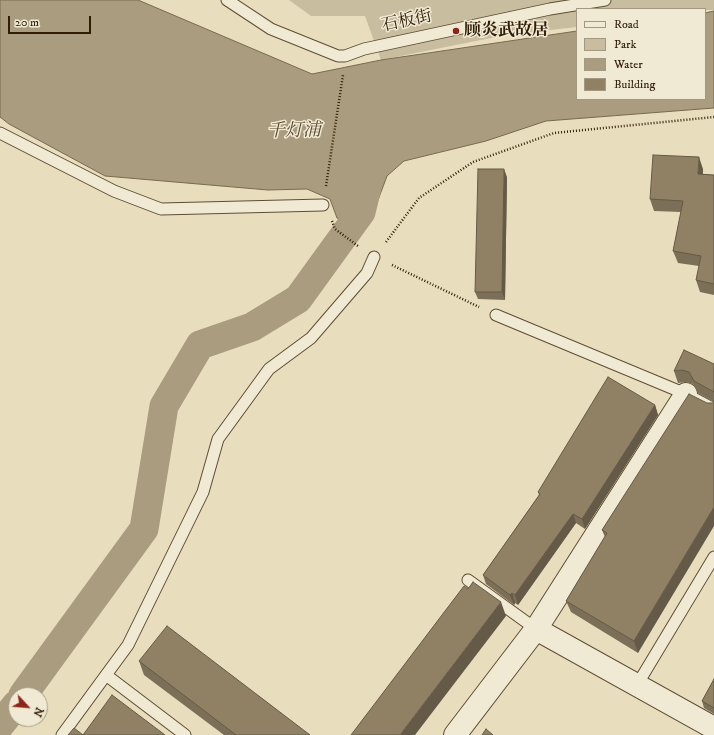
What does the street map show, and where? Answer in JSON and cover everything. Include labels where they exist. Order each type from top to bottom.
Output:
[{"type":"street","points":[[455,735],[536,629],[686,394]]},
{"type":"street","points":[[536,629],[714,728]]},
{"type":"lane","points":[[227,0],[272,29],[345,59]]},
{"type":"lane","name":"石板街","points":[[345,59],[364,49],[550,9],[606,0]]},
{"type":"lane","points":[[0,133],[114,191],[161,209],[323,205]]},
{"type":"lane","points":[[62,735],[128,645],[203,492],[218,440],[269,369],[311,338],[367,272],[374,256]]},
{"type":"lane","points":[[496,315],[686,394],[714,409]]},
{"type":"lane","points":[[637,685],[714,557]]},
{"type":"lane","points":[[468,580],[536,629]]},
{"type":"lane","points":[[106,675],[185,735]]},
{"type":"path","points":[[325,191],[345,59]]},
{"type":"path","points":[[496,315],[374,256],[419,198],[473,162],[554,132],[714,117]]},
{"type":"path","points":[[335,229],[359,247]]},
{"type":"green space","name":"顾炎武故居","points":[[289,0],[714,0],[714,10],[706,10],[706,8],[576,8],[576,27],[506,35],[381,60],[365,16],[311,16]]},
{"type":"water","name":"千灯浦","points":[[0,0],[138,0],[312,74],[381,60],[576,31],[576,100],[706,100],[706,13],[714,11],[714,108],[546,121],[486,141],[404,161],[387,176],[372,216],[349,224],[337,218],[330,199],[307,189],[268,190],[105,176],[9,124],[0,117]]},
{"type":"building","points":[[653,155],[699,157],[698,174],[714,175],[714,284],[696,280],[701,256],[673,251],[683,201],[650,199]]},
{"type":"building","points":[[478,169],[504,169],[502,292],[475,292]]},
{"type":"building","points":[[684,350],[714,364],[714,392],[694,381],[689,372],[682,370],[674,371]]},
{"type":"building","points":[[608,377],[655,405],[582,519],[573,514],[515,595],[512,593],[510,595],[483,575],[540,494],[538,492]]},
{"type":"building","points":[[689,394],[707,403],[714,402],[714,507],[634,641],[566,601],[607,533],[602,530]]},
{"type":"building","points":[[473,582],[501,602],[400,735],[351,735],[464,586],[468,589]]},
{"type":"building","points":[[167,626],[310,735],[236,735],[139,661]]},
{"type":"building","points":[[714,679],[714,708],[702,701]]},
{"type":"building","points":[[112,695],[165,735],[83,735]]},
{"type":"building","points":[[74,728],[83,735],[68,735]]},
{"type":"building","points":[[486,729],[493,735],[482,735]]},
{"type":"waterway","points":[[29,687],[144,529],[164,406],[200,345],[252,327],[298,299],[361,212],[367,187]]},
{"type":"waterway","points":[[0,725],[8,715]]},
{"type":"place","name":"顾炎武故居","points":[[456,31]]}]
